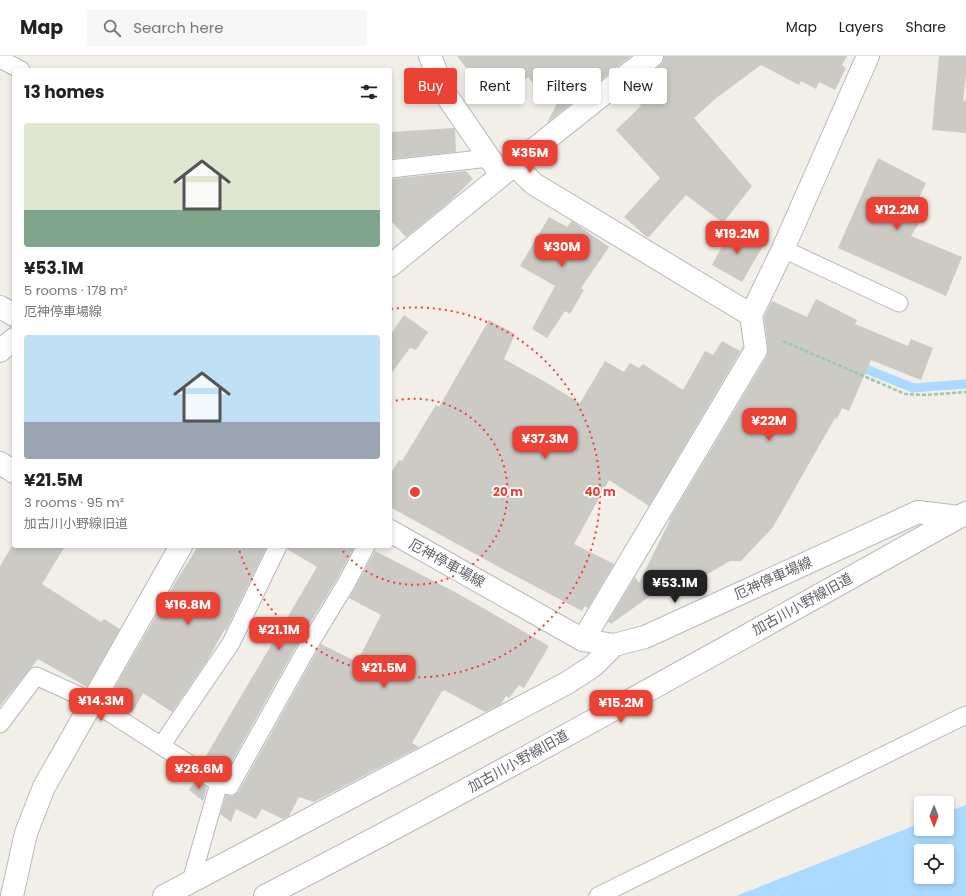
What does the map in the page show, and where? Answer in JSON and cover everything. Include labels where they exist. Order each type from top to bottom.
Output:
[{"type":"street","points":[[430,56],[444,92],[501,166],[534,184],[752,324]]},
{"type":"street","points":[[392,264],[501,166],[652,56]]},
{"type":"street","points":[[584,640],[756,350],[752,324],[783,248],[868,56]]},
{"type":"street","points":[[0,307],[12,314]]},
{"type":"street","points":[[0,351],[12,341]]},
{"type":"street","points":[[0,463],[12,471]]},
{"type":"street","name":"厄神停車場線","points":[[392,533],[584,640],[614,645],[644,637],[918,512],[962,515]]},
{"type":"street","name":"加古川小野線旧道","points":[[264,896],[388,832],[649,690],[962,515]]},
{"type":"street","points":[[12,896],[26,833],[44,787],[180,548]]},
{"type":"street","points":[[164,896],[567,683],[593,666],[614,645]]},
{"type":"lane","points":[[0,59],[17,68]]},
{"type":"lane","points":[[392,169],[501,166]]},
{"type":"lane","points":[[783,248],[899,302]]},
{"type":"lane","points":[[161,746],[231,643],[277,548]]},
{"type":"lane","points":[[0,724],[36,676],[93,702],[219,783],[230,786],[310,643],[346,584],[365,548]]},
{"type":"lane","points":[[598,896],[966,715]]},
{"type":"lane","points":[[191,881],[219,783]]},
{"type":"path","points":[[752,324],[770,335],[905,394],[966,392]]},
{"type":"water","points":[[966,805],[966,896],[736,896],[914,826],[914,836],[954,836],[954,809]]},
{"type":"building","points":[[457,56],[631,56],[616,68],[609,68],[609,74],[601,80],[601,68],[533,68],[533,83],[528,77],[525,79],[525,68],[466,68]]},
{"type":"building","points":[[664,56],[847,56],[842,65],[846,68],[835,90],[819,82],[816,89],[801,81],[799,85],[761,65],[715,99],[694,118],[752,186],[723,223],[686,195],[648,238],[624,217],[660,178],[616,130],[641,106],[640,104],[667,104],[667,68],[656,68],[663,62]]},
{"type":"building","points":[[939,56],[966,56],[966,75],[963,100],[966,101],[966,133],[932,130]]},
{"type":"building","points":[[557,104],[571,104],[547,123]]},
{"type":"building","points":[[454,128],[456,152],[392,159],[392,132]]},
{"type":"building","points":[[878,158],[926,183],[915,206],[926,212],[911,236],[962,257],[946,296],[838,248]]},
{"type":"building","points":[[466,171],[473,179],[449,202],[406,237],[392,222],[392,179]]},
{"type":"building","points":[[549,217],[567,227],[572,221],[609,247],[581,288],[584,290],[570,314],[565,311],[547,338],[532,329],[555,286],[520,266]]},
{"type":"building","points":[[732,228],[763,246],[742,282],[712,265]]},
{"type":"building","points":[[816,299],[857,320],[855,324],[908,346],[911,339],[933,348],[921,380],[871,360],[849,411],[842,408],[773,527],[741,561],[730,561],[673,594],[663,587],[611,624],[608,622],[635,577],[639,583],[669,520],[767,356],[768,348],[764,317],[772,301],[807,317]]},
{"type":"building","points":[[404,315],[428,332],[416,350],[410,348],[392,372],[392,332]]},
{"type":"building","points":[[489,320],[515,334],[504,359],[580,403],[605,361],[624,372],[630,363],[639,368],[643,364],[683,390],[705,351],[713,355],[722,341],[740,351],[743,345],[743,347],[649,506],[609,480],[574,544],[614,564],[588,608],[585,606],[582,611],[392,508],[392,472],[399,460],[402,461],[436,405],[439,407]]},
{"type":"building","points":[[12,546],[12,548],[64,548],[42,584],[101,622],[104,619],[120,629],[87,687],[38,659],[0,706],[0,566]]},
{"type":"building","points":[[197,548],[266,548],[226,630],[225,629],[207,661],[172,712],[143,693],[132,713],[108,699]]},
{"type":"building","points":[[354,548],[301,638],[225,774],[223,774],[203,761],[317,567],[287,549]]},
{"type":"building","points":[[375,551],[455,592],[549,646],[524,688],[519,685],[509,698],[506,696],[501,704],[485,712],[444,690],[412,743],[419,747],[314,802],[299,797],[289,816],[283,819],[262,809],[256,819],[236,809],[231,822],[220,814],[226,795],[232,796],[239,791],[321,644],[357,662],[381,615],[349,598]]},
{"type":"building","points":[[196,780],[207,787],[203,801],[189,790]]},
{"type":"waterway","points":[[856,365],[913,388],[966,384]]}]
